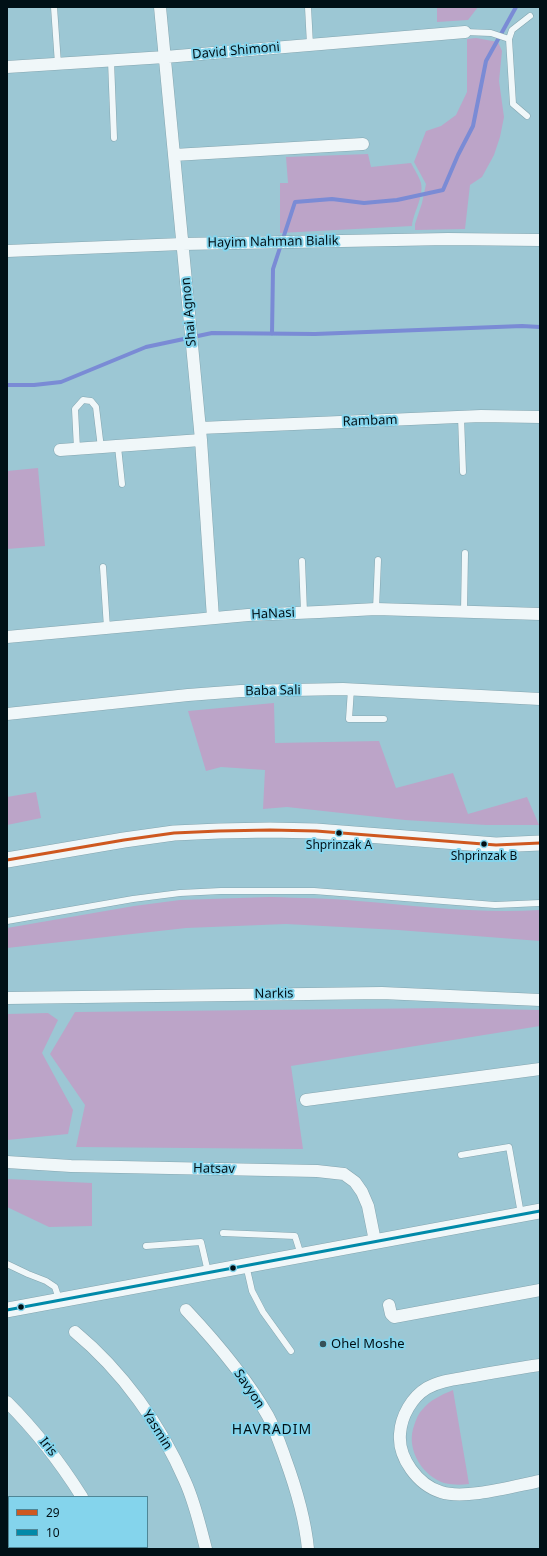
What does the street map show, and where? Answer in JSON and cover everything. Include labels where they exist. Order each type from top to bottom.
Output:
[{"type":"street","name":"Shai Agnon","points":[[160,7],[201,434],[213,618]]},
{"type":"street","name":"David Shimoni","points":[[7,67],[165,57],[465,32]]},
{"type":"street","points":[[174,155],[363,144]]},
{"type":"street","name":"Hayim Nahman Bialik","points":[[7,252],[182,244],[448,239],[540,240]]},
{"type":"street","name":"Rambam","points":[[60,450],[118,447],[201,434],[461,417],[540,416]]},
{"type":"street","name":"HaNasi","points":[[7,637],[213,618],[304,612],[376,609],[540,614]]},
{"type":"street","name":"Baba Sali","points":[[7,714],[188,695],[241,691],[351,689],[540,699]]},
{"type":"street","points":[[7,860],[131,839],[174,833],[219,830],[316,831],[496,845],[540,843]]},
{"type":"street","name":"Narkis","points":[[7,998],[382,992],[540,1000]]},
{"type":"street","points":[[306,1100],[540,1069]]},
{"type":"street","name":"Hatsav","points":[[7,1162],[71,1166],[317,1171],[344,1174],[355,1182],[362,1192],[368,1206],[375,1242]]},
{"type":"street","points":[[7,1310],[246,1264],[375,1242],[540,1211]]},
{"type":"street","points":[[389,1305],[391,1314],[394,1317],[540,1290]]},
{"type":"street","name":"Savyon","points":[[186,1310],[229,1359],[268,1417],[280,1444],[300,1499],[308,1549]]},
{"type":"street","name":"Yasmin","points":[[76,1332],[113,1368],[138,1399],[156,1427],[186,1482],[206,1549]]},
{"type":"street","points":[[540,1365],[434,1384],[410,1403],[404,1417],[400,1434],[407,1463],[420,1479],[429,1487],[441,1492],[457,1495],[470,1494],[540,1481]]},
{"type":"street","name":"Iris","points":[[7,1402],[46,1444],[66,1470],[81,1496]]},
{"type":"lane","points":[[54,7],[58,64]]},
{"type":"lane","points":[[308,7],[310,45]]},
{"type":"lane","points":[[527,116],[512,104],[509,39],[512,30],[530,16]]},
{"type":"lane","points":[[465,32],[491,33],[509,39]]},
{"type":"lane","points":[[111,61],[114,138]]},
{"type":"lane","points":[[77,449],[74,409],[83,400],[91,401],[96,407],[101,448]]},
{"type":"lane","points":[[461,417],[463,472]]},
{"type":"lane","points":[[118,447],[122,484]]},
{"type":"lane","points":[[464,611],[465,553]]},
{"type":"lane","points":[[376,609],[378,560]]},
{"type":"lane","points":[[302,561],[304,612]]},
{"type":"lane","points":[[103,567],[107,628]]},
{"type":"lane","points":[[351,689],[350,719],[384,719]]},
{"type":"lane","points":[[7,921],[133,899],[180,893],[221,891],[314,891],[496,905],[540,903]]},
{"type":"lane","points":[[461,1155],[509,1147],[521,1214]]},
{"type":"lane","points":[[223,1233],[295,1236],[301,1254]]},
{"type":"lane","points":[[146,1246],[201,1242],[208,1272]]},
{"type":"lane","points":[[7,1264],[46,1281],[55,1287],[59,1300]]},
{"type":"lane","points":[[246,1264],[252,1291],[263,1312],[291,1351]]},
{"type":"shaded area","points":[[437,7],[478,7],[468,20],[437,22]]},
{"type":"shaded area","points":[[476,38],[498,42],[502,51],[499,81],[504,117],[500,137],[494,155],[482,177],[470,185],[465,229],[415,230],[415,224],[426,184],[414,162],[426,131],[441,126],[456,115],[467,92],[467,39]]},
{"type":"shaded area","points":[[368,154],[371,167],[411,163],[418,175],[422,188],[412,226],[280,233],[280,183],[288,183],[286,157]]},
{"type":"shaded area","points":[[38,468],[45,546],[7,549],[7,471]]},
{"type":"shaded area","points":[[274,703],[275,743],[379,741],[396,788],[453,773],[468,814],[527,797],[539,825],[486,825],[405,820],[287,807],[263,809],[265,770],[221,767],[206,771],[188,711]]},
{"type":"shaded area","points":[[36,792],[41,818],[7,825],[7,797]]},
{"type":"shaded area","points":[[270,897],[336,899],[472,910],[540,910],[540,941],[398,930],[286,924],[186,928],[7,948],[7,928],[134,906],[180,900]]},
{"type":"shaded area","points":[[444,1008],[540,1010],[540,1026],[291,1066],[303,1149],[76,1147],[85,1105],[50,1054],[75,1012]]},
{"type":"shaded area","points":[[48,1013],[58,1020],[42,1053],[73,1110],[68,1134],[7,1140],[7,1014]]},
{"type":"shaded area","points":[[7,1179],[92,1183],[92,1226],[49,1227],[7,1207]]},
{"type":"shaded area","points":[[453,1390],[469,1484],[450,1484],[436,1480],[423,1469],[418,1462],[412,1446],[413,1429],[420,1412],[432,1401]]},
{"type":"waterway","points":[[272,334],[273,269],[295,202],[332,199],[364,203],[397,200],[443,190],[458,155],[473,126],[486,61],[516,7]]},
{"type":"waterway","points":[[7,385],[34,385],[61,382],[146,347],[212,333],[315,334],[522,326],[540,327]]},
{"type":"transit line","name":"29","points":[[7,860],[174,833],[219,831],[316,831],[496,845],[540,843]]},
{"type":"transit line","name":"10","points":[[7,1310],[540,1211]]},
{"type":"place","name":"Shprinzak A","points":[[339,833]]},
{"type":"place","name":"Shprinzak B","points":[[484,844]]},
{"type":"place","name":"Ohel Moshe","points":[[323,1344]]},
{"type":"district","name":"HAVRADIM","points":[[272,1430]]}]
